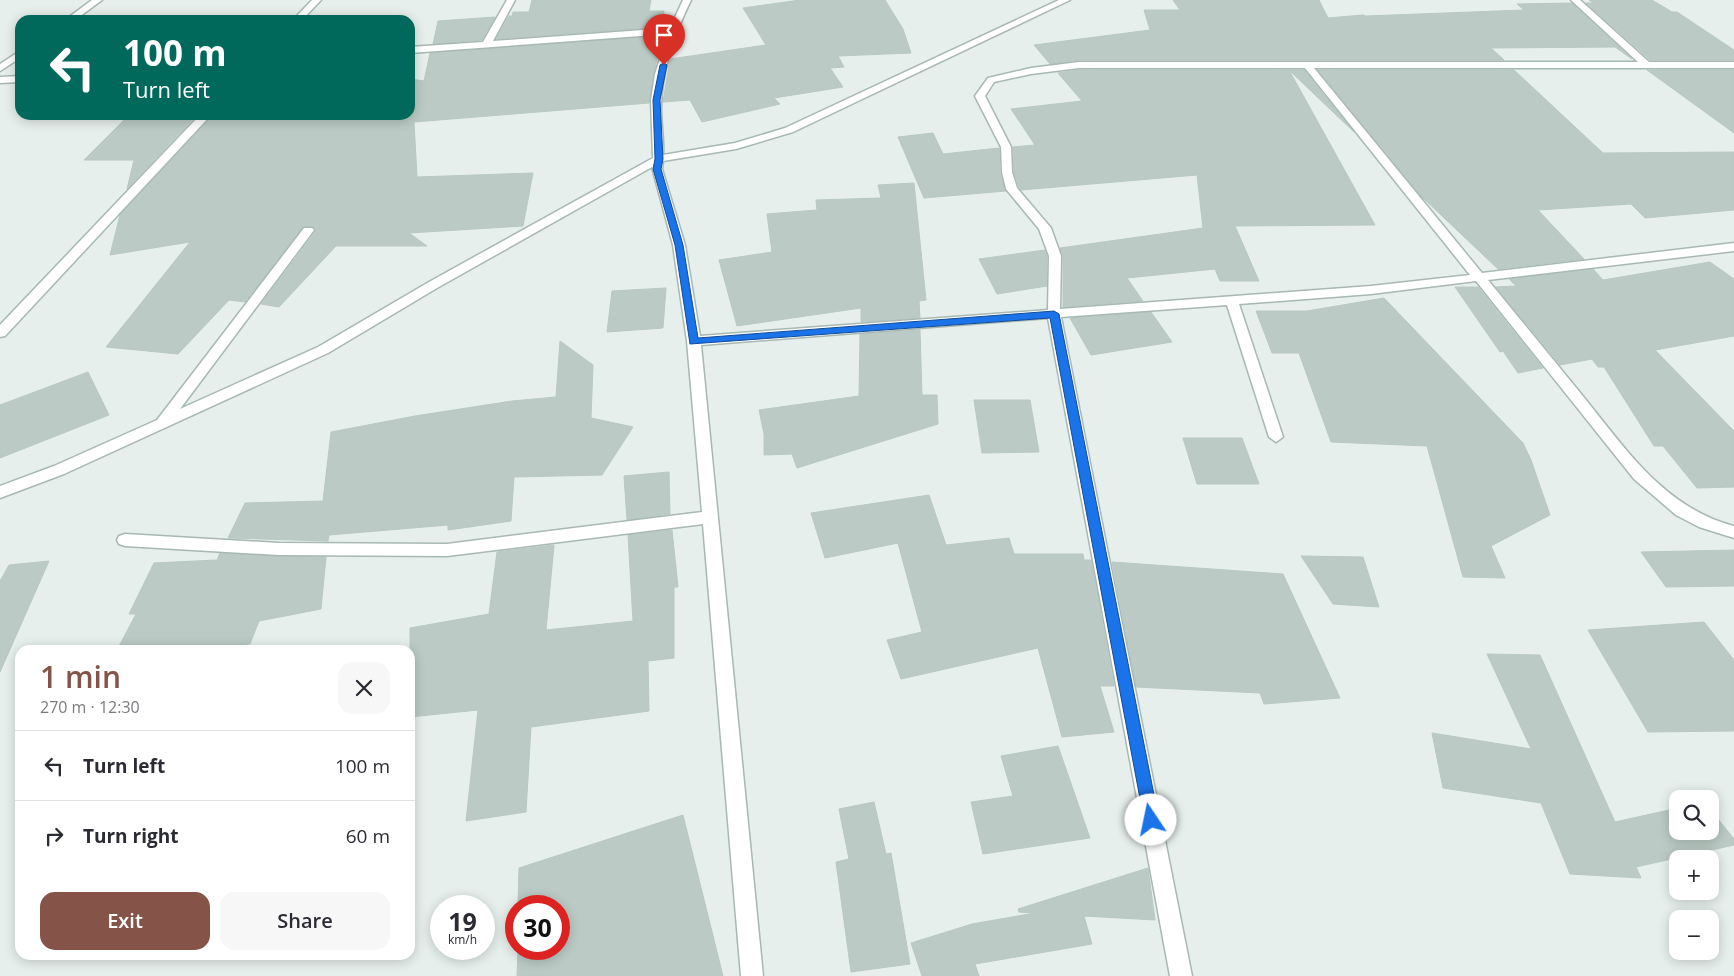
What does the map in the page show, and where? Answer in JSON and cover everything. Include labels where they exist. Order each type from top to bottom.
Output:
[{"type":"street","points":[[76,15],[98,0]]},
{"type":"street","points":[[302,15],[317,0]]},
{"type":"street","points":[[486,45],[511,0]]},
{"type":"street","points":[[687,0],[672,31],[656,100],[658,164],[679,245],[694,341],[752,976]]},
{"type":"street","points":[[0,492],[59,470],[323,350],[433,285],[658,164],[736,146],[789,130],[1066,0]]},
{"type":"street","points":[[1574,0],[1647,65]]},
{"type":"street","points":[[415,50],[672,31]]},
{"type":"street","points":[[0,68],[15,58]]},
{"type":"street","points":[[1181,976],[1054,314],[1056,256],[1045,228],[1012,189],[1007,172],[1006,147],[980,96],[991,80],[1030,70],[1079,65],[1734,65]]},
{"type":"street","points":[[1308,66],[1639,475],[1669,505],[1708,525],[1734,532]]},
{"type":"street","points":[[0,80],[15,79]]},
{"type":"street","points":[[0,333],[201,120]]},
{"type":"street","points":[[162,423],[308,230]]},
{"type":"street","points":[[694,341],[1371,290],[1734,247]]},
{"type":"street","points":[[1232,301],[1276,437]]},
{"type":"street","points":[[125,540],[279,548],[447,550],[710,517]]},
{"type":"building","points":[[532,0],[651,0],[649,11],[664,11],[662,27],[496,39],[509,16],[512,16],[513,12],[529,12]]},
{"type":"building","points":[[800,0],[885,0],[903,29],[911,53],[838,56],[844,67],[830,68],[843,87],[774,98],[780,104],[702,122],[690,100],[678,101],[677,98],[677,101],[663,102],[670,59],[766,45],[743,8]]},
{"type":"building","points":[[1173,0],[1319,0],[1328,18],[1363,15],[1524,10],[1517,4],[1572,3],[1632,59],[1615,47],[1491,48],[1504,60],[1079,60],[1050,64],[1034,45],[1150,30],[1144,10],[1180,10]]},
{"type":"building","points":[[1589,0],[1652,0],[1672,12],[1677,12],[1734,50],[1734,60],[1650,60],[1586,3],[1593,3]]},
{"type":"building","points":[[495,17],[482,40],[433,44],[438,21]]},
{"type":"building","points":[[661,36],[649,103],[414,122],[417,177],[533,173],[523,226],[409,233],[427,246],[336,246],[279,307],[261,304],[316,231],[313,227],[304,226],[245,302],[229,300],[178,354],[106,347],[190,242],[110,255],[120,215],[208,120],[415,120],[415,80],[424,81],[430,53]]},
{"type":"building","points":[[1079,70],[1289,70],[1375,225],[1235,226],[1259,281],[1220,281],[1215,269],[1127,278],[1143,301],[1063,307],[1063,256],[1060,248],[1203,228],[1197,175],[1021,190],[1014,172],[1013,147],[1035,145],[1011,109],[1082,101],[1058,73]]},
{"type":"building","points":[[1289,70],[1304,70],[1354,132]]},
{"type":"building","points":[[1318,70],[1514,70],[1603,153],[1734,152],[1734,210],[1645,218],[1631,204],[1538,210],[1584,259],[1498,269],[1422,197]]},
{"type":"building","points":[[1647,70],[1734,70],[1734,133]]},
{"type":"building","points":[[124,120],[192,120],[127,189],[134,160],[84,160]]},
{"type":"building","points":[[933,133],[943,154],[999,148],[1000,172],[1006,191],[924,198],[898,137]]},
{"type":"building","points":[[914,183],[926,300],[919,301],[920,318],[861,322],[861,308],[737,326],[719,260],[772,252],[767,214],[817,210],[816,200],[881,198],[878,185]]},
{"type":"building","points":[[1045,250],[1047,256],[1047,286],[997,294],[979,259]]},
{"type":"building","points":[[1710,262],[1734,279],[1734,336],[1655,350],[1734,431],[1734,487],[1697,488],[1663,446],[1654,446],[1604,367],[1598,367],[1592,359],[1560,365],[1496,287],[1516,286],[1509,279],[1593,269],[1603,280]]},
{"type":"building","points":[[1455,287],[1478,287],[1543,368],[1518,373],[1503,351],[1500,352]]},
{"type":"building","points":[[666,288],[663,328],[607,332],[612,291]]},
{"type":"building","points":[[1384,298],[1523,443],[1531,460],[1550,515],[1491,546],[1505,578],[1463,577],[1427,446],[1331,442],[1299,353],[1272,353],[1256,311],[1307,311]]},
{"type":"building","points":[[1151,312],[1172,342],[1091,355],[1070,318]]},
{"type":"building","points":[[920,330],[922,395],[937,395],[938,424],[797,468],[792,454],[764,455],[764,434],[759,410],[859,396],[860,334]]},
{"type":"building","points":[[560,341],[593,365],[591,418],[633,427],[602,475],[514,477],[511,521],[448,530],[448,525],[329,535],[328,541],[228,538],[245,503],[323,501],[331,432],[415,416],[512,401],[556,397]]},
{"type":"building","points":[[88,372],[109,415],[0,458],[0,405]]},
{"type":"building","points":[[974,400],[1030,400],[1039,452],[982,453]]},
{"type":"building","points":[[1183,438],[1242,438],[1259,484],[1197,484]]},
{"type":"building","points":[[669,472],[670,514],[627,520],[624,476]]},
{"type":"building","points":[[929,495],[946,545],[1009,538],[1014,554],[1083,554],[1084,560],[1091,560],[1114,686],[1100,686],[1114,732],[1062,737],[1038,648],[901,679],[887,640],[922,632],[898,543],[825,558],[811,513]]},
{"type":"building","points":[[672,530],[678,587],[674,587],[674,658],[648,661],[649,711],[531,727],[526,812],[466,821],[478,710],[415,716],[415,645],[410,645],[410,628],[489,614],[497,552],[554,545],[546,630],[633,621],[628,535]]},
{"type":"building","points":[[1734,550],[1734,586],[1666,587],[1641,552]]},
{"type":"building","points":[[220,553],[326,557],[321,609],[259,621],[250,644],[120,645],[136,614],[129,614],[154,563],[217,560]]},
{"type":"building","points":[[1301,556],[1363,557],[1379,607],[1333,604]]},
{"type":"building","points":[[49,561],[0,672],[0,581],[9,565]]},
{"type":"building","points":[[1112,562],[1283,574],[1340,698],[1264,704],[1260,693],[1136,687]]},
{"type":"building","points":[[1704,622],[1734,660],[1734,731],[1648,732],[1588,630]]},
{"type":"building","points":[[1487,654],[1540,655],[1615,822],[1669,810],[1669,840],[1719,840],[1719,820],[1734,839],[1734,845],[1712,850],[1669,850],[1669,860],[1636,867],[1641,878],[1570,874],[1541,803],[1443,788],[1432,733],[1531,749]]},
{"type":"building","points":[[1058,746],[1090,838],[983,854],[971,802],[1013,796],[1001,756]]},
{"type":"building","points":[[874,802],[886,854],[891,853],[910,964],[851,972],[836,862],[849,859],[839,809]]},
{"type":"building","points":[[683,815],[723,976],[517,976],[518,960],[570,960],[570,895],[518,895],[519,868]]},
{"type":"building","points":[[1148,868],[1155,920],[1084,916],[1092,944],[975,964],[979,976],[922,976],[911,943],[972,924],[1035,913],[1019,912],[1018,909]]},
{"type":"route","points":[[664,65],[656,100],[659,159],[657,169],[679,245],[694,341],[1054,314],[1151,820]]}]
